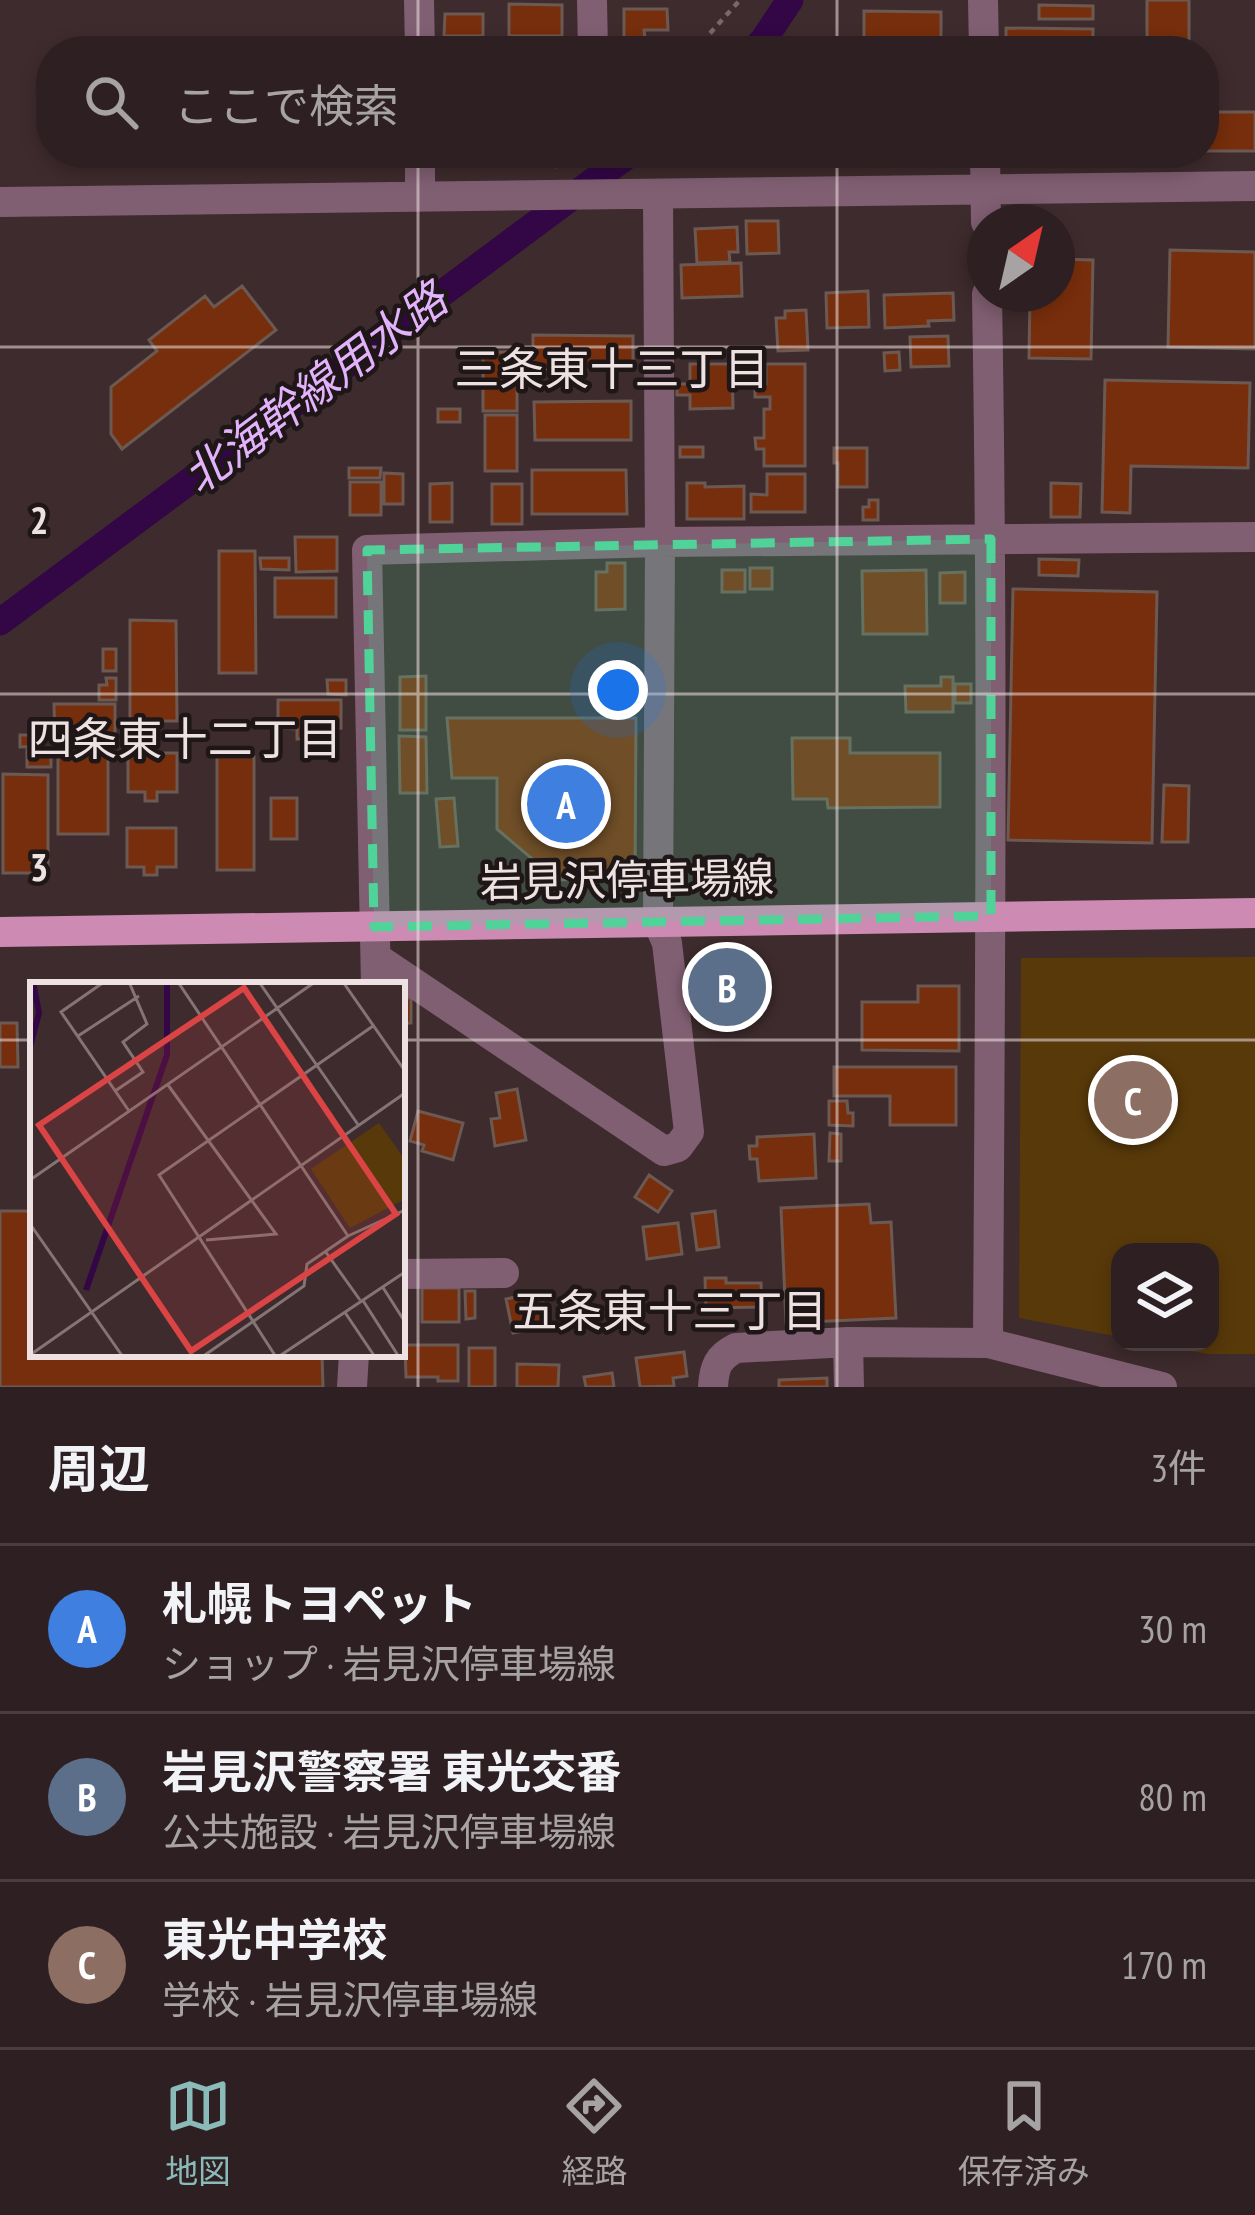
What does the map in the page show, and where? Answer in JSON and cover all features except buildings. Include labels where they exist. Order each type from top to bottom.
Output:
[{"type":"main road","name":"岩見沢停車場線","points":[[0,932],[1255,913]]},
{"type":"street","points":[[419,0],[420,36]]},
{"type":"street","points":[[592,0],[592,36]]},
{"type":"street","points":[[983,0],[984,36]]},
{"type":"street","points":[[420,168],[420,196]]},
{"type":"street","points":[[985,168],[986,204]]},
{"type":"street","points":[[0,202],[1255,185]]},
{"type":"street","points":[[405,989],[664,1150],[678,1147],[689,1132],[668,943],[658,922],[658,194]]},
{"type":"street","points":[[987,312],[988,1343]]},
{"type":"street","points":[[377,972],[368,550],[661,542],[1255,537]]},
{"type":"street","points":[[405,1274],[504,1273]]},
{"type":"street","points":[[848,1342],[849,1387]]},
{"type":"street","points":[[713,1387],[714,1370],[723,1354],[736,1348],[848,1342],[988,1343],[1162,1387]]},
{"type":"street","points":[[352,1387],[354,1357]]},
{"type":"path","points":[[708,36],[740,0]]},
{"type":"highlighted area","points":[[991,539],[991,916],[374,927],[367,550]]},
{"type":"shaded area","points":[[1255,957],[1255,1354],[1191,1351],[1219,1351],[1219,1243],[1111,1243],[1111,1335],[1019,1318],[1021,958]]},
{"type":"waterway","name":"北海幹線用水路","points":[[766,36],[790,0]]},
{"type":"waterway","name":"北海幹線用水路","points":[[0,622],[611,168]]},
{"type":"place","name":"札幌トヨペット","points":[[566,804]]},
{"type":"place","name":"岩見沢警察署 東光交番","points":[[727,987]]},
{"type":"place","name":"東光中学校","points":[[1133,1100]]},
{"type":"district","name":"三条東十三丁目","points":[[612,369]]},
{"type":"district","name":"四条東十二丁目","points":[[185,739]]},
{"type":"district","name":"五条東十三丁目","points":[[670,1311]]}]
